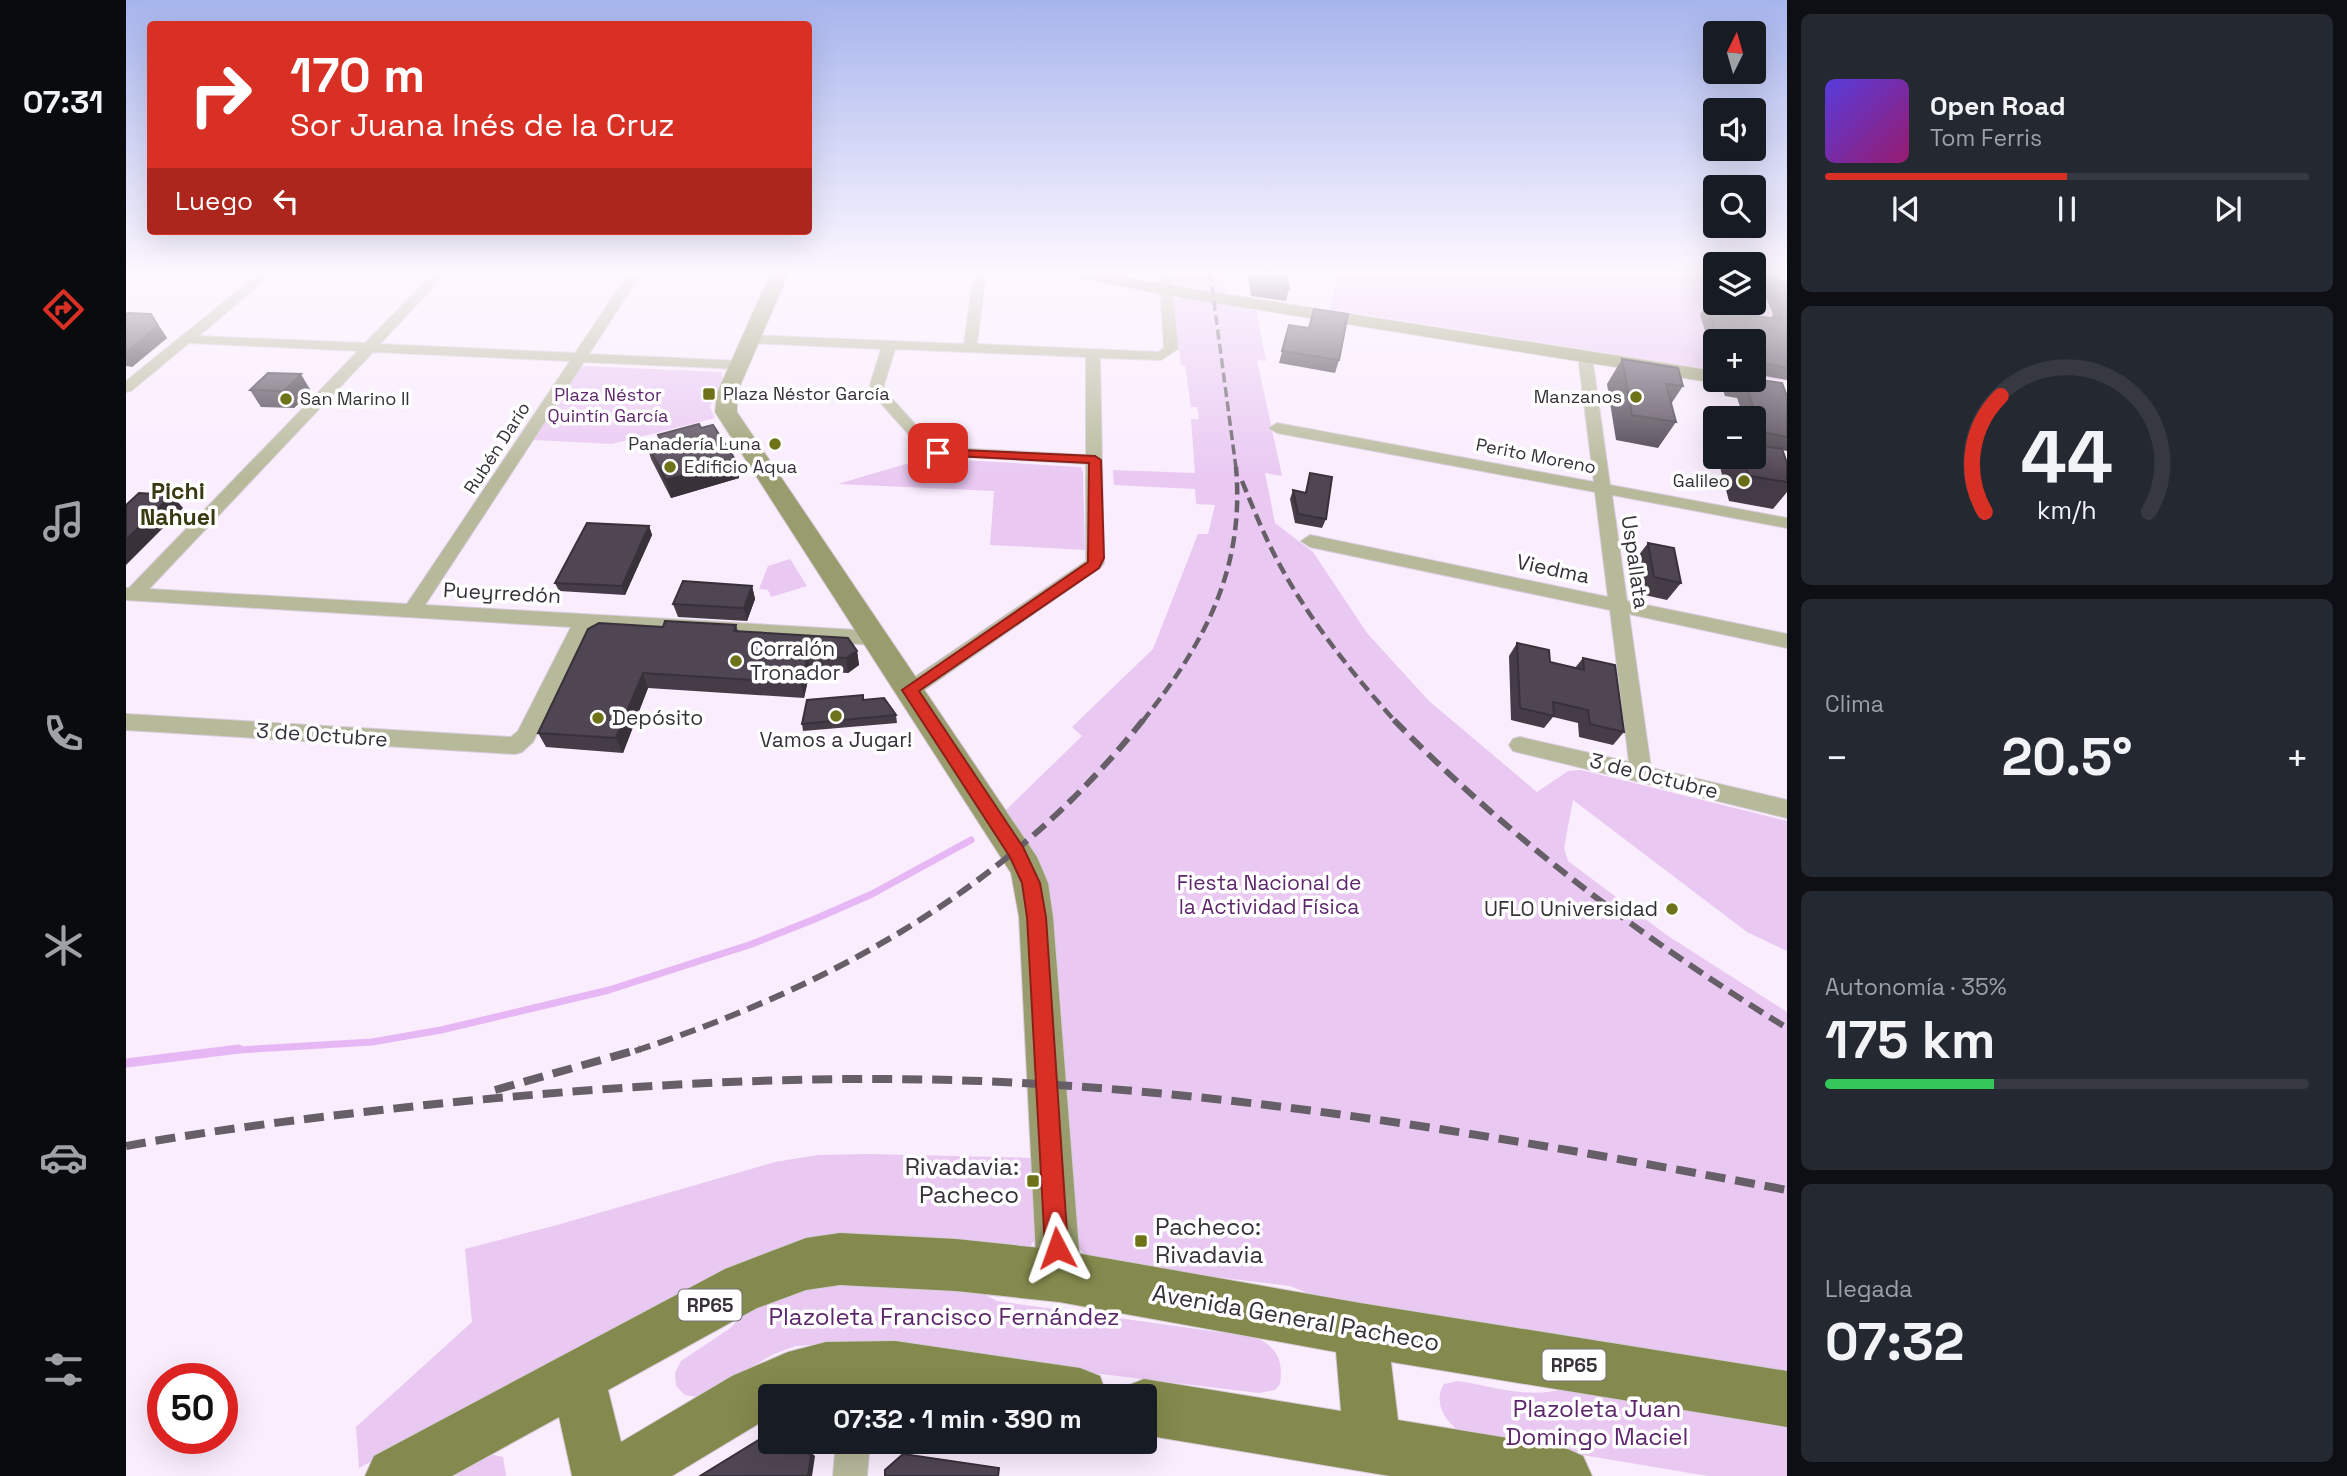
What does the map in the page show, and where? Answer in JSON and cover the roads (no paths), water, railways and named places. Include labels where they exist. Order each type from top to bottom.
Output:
[{"type":"main road","points":[[749,341],[725,400],[726,412],[1017,852],[1031,883],[1036,917],[1059,1276]]},
{"type":"main road","points":[[1501,341],[1703,375]]},
{"type":"main road","name":"Avenida General Pacheco","points":[[394,1476],[743,1287],[806,1264],[840,1259],[872,1259],[1059,1276],[1360,1330],[1787,1399]]},
{"type":"main road","points":[[1360,1330],[1373,1443]]},
{"type":"main road","points":[[618,1476],[752,1396],[788,1379],[826,1369],[859,1382],[895,1368],[1007,1384]]},
{"type":"main road","points":[[577,1378],[601,1476]]},
{"type":"main road","points":[[1157,1409],[1563,1476]]},
{"type":"street","points":[[126,388],[184,341]]},
{"type":"street","points":[[224,341],[739,365]]},
{"type":"street","points":[[130,595],[376,341]]},
{"type":"street","name":"Rubén Darío","points":[[412,611],[590,341]]},
{"type":"street","points":[[794,341],[1155,357],[1166,355],[1171,349],[1170,341]]},
{"type":"street","points":[[970,349],[971,341]]},
{"type":"street","points":[[889,345],[877,385],[878,392],[935,452],[1095,460]]},
{"type":"street","points":[[909,690],[1094,565],[1097,558],[1093,354]]},
{"type":"street","name":"Uspallata","points":[[1585,356],[1641,773]]},
{"type":"street","name":"Perito Moreno","points":[[1278,428],[1787,523]]},
{"type":"street","name":"Viedma","points":[[1310,541],[1787,641]]},
{"type":"street","name":"Pueyrredón","points":[[130,595],[875,638]]},
{"type":"street","name":"3 de Octubre","points":[[126,722],[504,747],[518,745],[526,736],[583,621]]},
{"type":"street","name":"3 de Octubre","points":[[1520,745],[1787,809]]},
{"type":"street","points":[[850,1476],[852,1454]]},
{"type":"waterway","points":[[225,1051],[372,1042],[441,1030],[609,990],[752,944],[815,919],[872,894],[971,840]]},
{"type":"waterway","points":[[225,1051],[239,1049]]},
{"type":"waterway","points":[[126,1063],[225,1051]]},
{"type":"railway","points":[[1219,341],[1236,468]]},
{"type":"railway","points":[[1142,722],[1184,664],[1216,604],[1234,539],[1236,467]]},
{"type":"railway","points":[[1242,481],[1270,546],[1296,593],[1343,660],[1396,722]]},
{"type":"railway","points":[[635,1051],[709,1025],[780,995],[849,961],[914,923],[977,881],[1036,833],[1091,779],[1143,720]]},
{"type":"railway","points":[[1396,722],[1485,806],[1581,886],[1682,960],[1787,1028]]},
{"type":"railway","points":[[495,1090],[640,1049]]},
{"type":"railway","points":[[126,1146],[313,1118],[564,1092],[703,1083],[911,1079],[1082,1087],[1284,1107],[1486,1136],[1787,1190]]},
{"type":"place","name":"Plaza Néstor García","points":[[709,394]]},
{"type":"place","name":"Manzanos","points":[[1636,397]]},
{"type":"place","name":"San Marino II","points":[[286,399]]},
{"type":"place","name":"Panadería Luna","points":[[775,444]]},
{"type":"place","name":"Edificio Aqua","points":[[670,467]]},
{"type":"place","name":"Galileo","points":[[1744,481]]},
{"type":"place","name":"Corralón Tronador","points":[[736,661]]},
{"type":"place","name":"Vamos a Jugar!","points":[[836,716]]},
{"type":"place","name":"Depósito","points":[[598,718]]},
{"type":"place","name":"UFLO Universidad","points":[[1672,909]]},
{"type":"place","name":"Rivadavia: Pacheco","points":[[1033,1181]]},
{"type":"place","name":"Pacheco: Rivadavia","points":[[1141,1241]]},
{"type":"district","name":"Pichi Nahuel","points":[[178,504]]},
{"type":"park label","name":"Plaza Néstor Quintín García","points":[[608,405]]},
{"type":"park label","name":"Fiesta Nacional de la Actividad Física","points":[[1269,895]]},
{"type":"park label","name":"Plazoleta Francisco Fernández","points":[[944,1317]]},
{"type":"park label","name":"Plazoleta Juan Domingo Maciel","points":[[1597,1423]]}]
